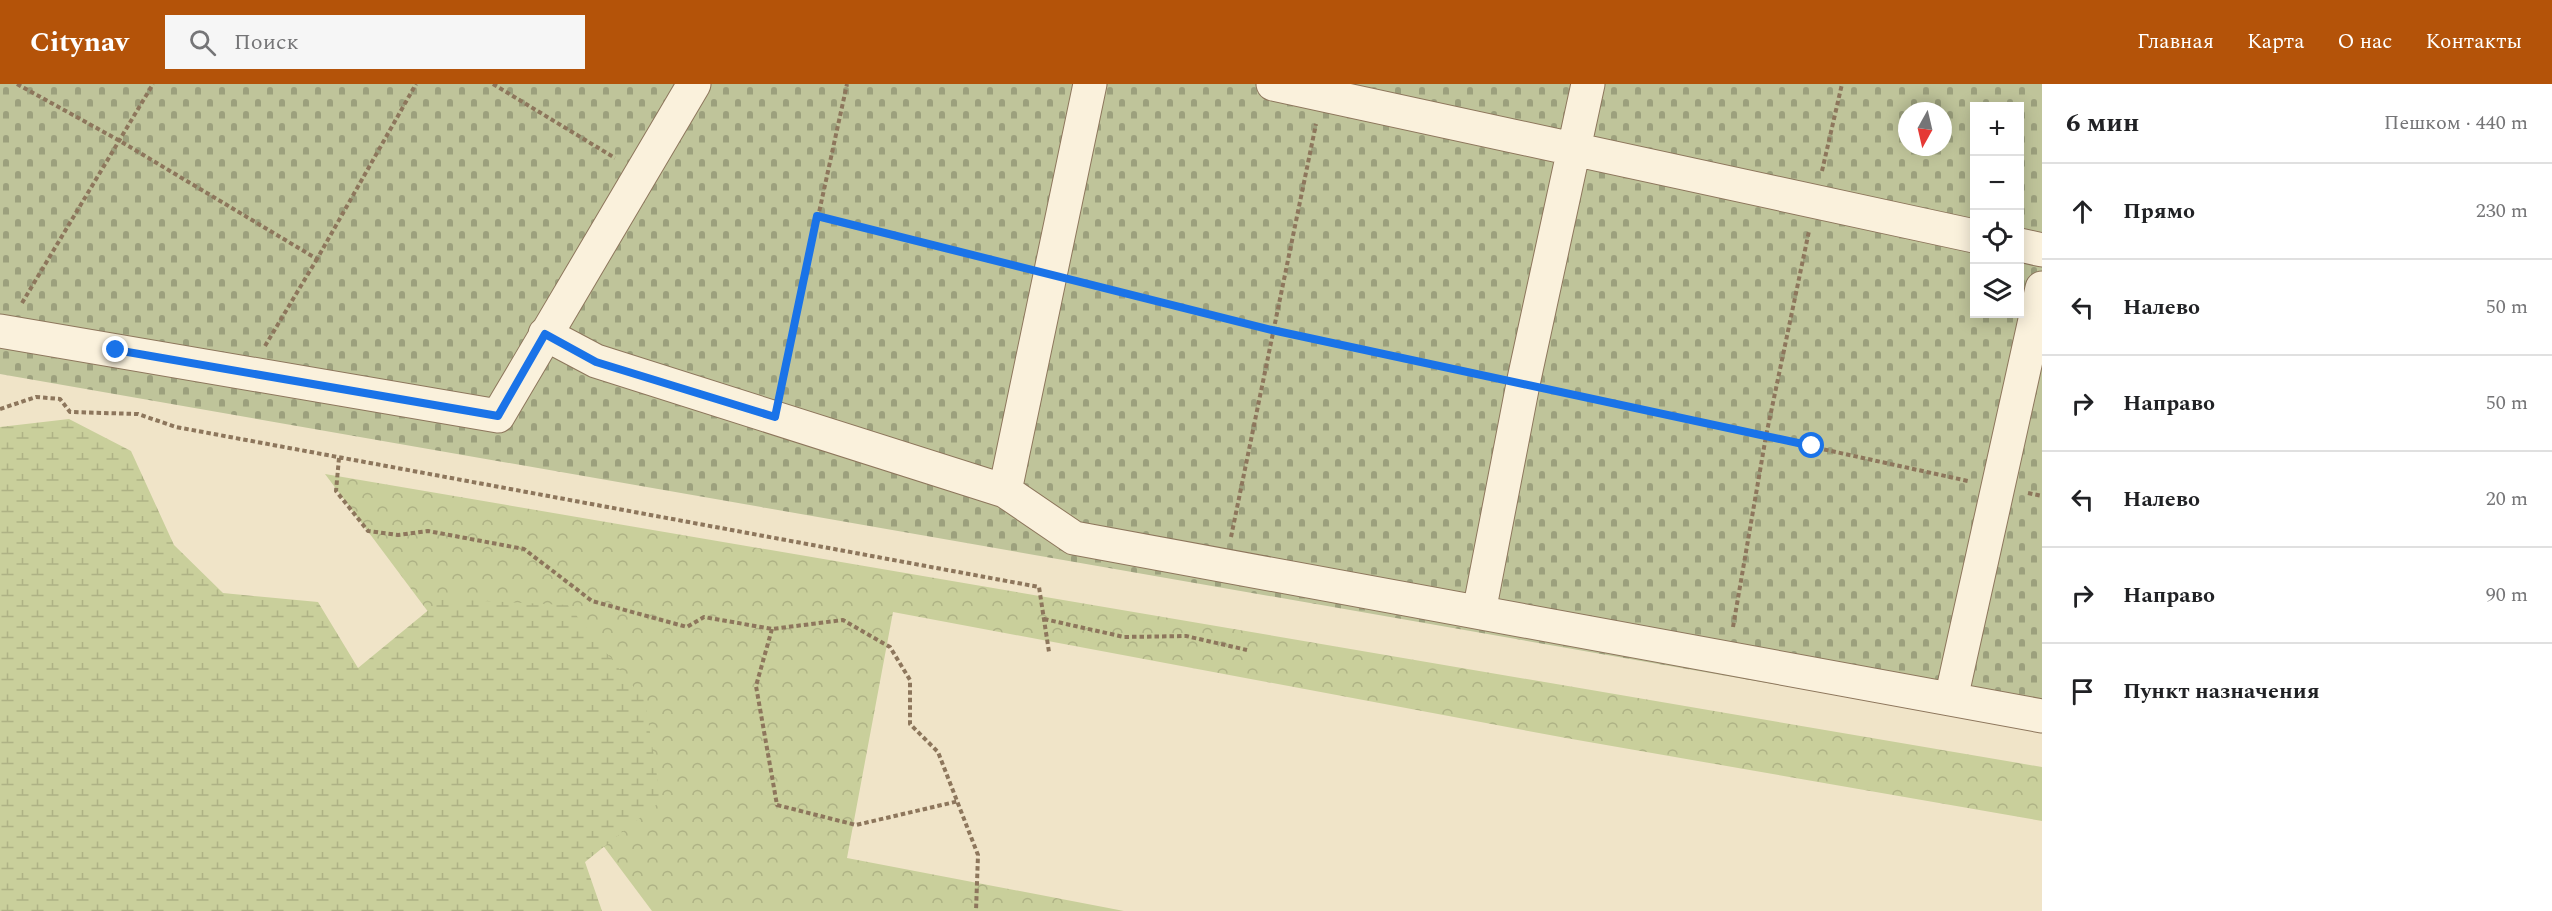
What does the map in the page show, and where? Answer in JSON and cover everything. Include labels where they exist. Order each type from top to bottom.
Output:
[{"type":"lane","points":[[2,331],[498,416],[694,84]]},
{"type":"lane","points":[[1005,491],[1090,84]]},
{"type":"lane","points":[[1273,84],[1970,235]]},
{"type":"lane","points":[[1479,612],[1523,384],[1588,84]]},
{"type":"lane","points":[[2024,246],[2042,249]]},
{"type":"lane","points":[[1951,699],[2042,288]]},
{"type":"lane","points":[[545,334],[596,362],[1005,491],[1074,538],[2042,716]]},
{"type":"path","points":[[17,84],[120,141],[317,260]]},
{"type":"path","points":[[2,331],[153,84]]},
{"type":"path","points":[[249,372],[317,260],[416,84]]},
{"type":"path","points":[[493,84],[641,174]]},
{"type":"path","points":[[775,417],[847,84]]},
{"type":"path","points":[[1728,658],[1766,436],[1842,84]]},
{"type":"path","points":[[1226,567],[1272,330],[1323,95]]},
{"type":"path","points":[[817,216],[1272,330],[2042,496]]},
{"type":"path","points":[[0,409],[36,397],[60,399],[70,412],[138,414],[176,428],[1039,587],[1049,652]]},
{"type":"path","points":[[339,458],[336,491],[368,531],[398,536],[428,531],[524,549],[592,601],[687,627],[704,617],[772,629],[843,620],[890,646],[910,680],[910,724],[938,752],[959,801],[978,855],[976,911]]},
{"type":"path","points":[[1044,619],[1124,638],[1186,636],[1247,650]]},
{"type":"path","points":[[772,629],[756,686],[777,805],[856,825],[959,801]]},
{"type":"green space","points":[[0,84],[2042,84],[2042,731],[0,374]]},
{"type":"green space","points":[[69,419],[131,451],[174,545],[223,593],[318,602],[358,668],[442,599],[568,605],[645,701],[661,801],[585,862],[602,911],[0,911],[0,427]]},
{"type":"green space","points":[[325,474],[2042,767],[2042,821],[1566,738],[893,612],[847,858],[1124,911],[652,911]]},
{"type":"route","points":[[116,350],[498,416],[545,334],[596,362],[775,417],[817,216],[1272,330],[1812,446]]}]
